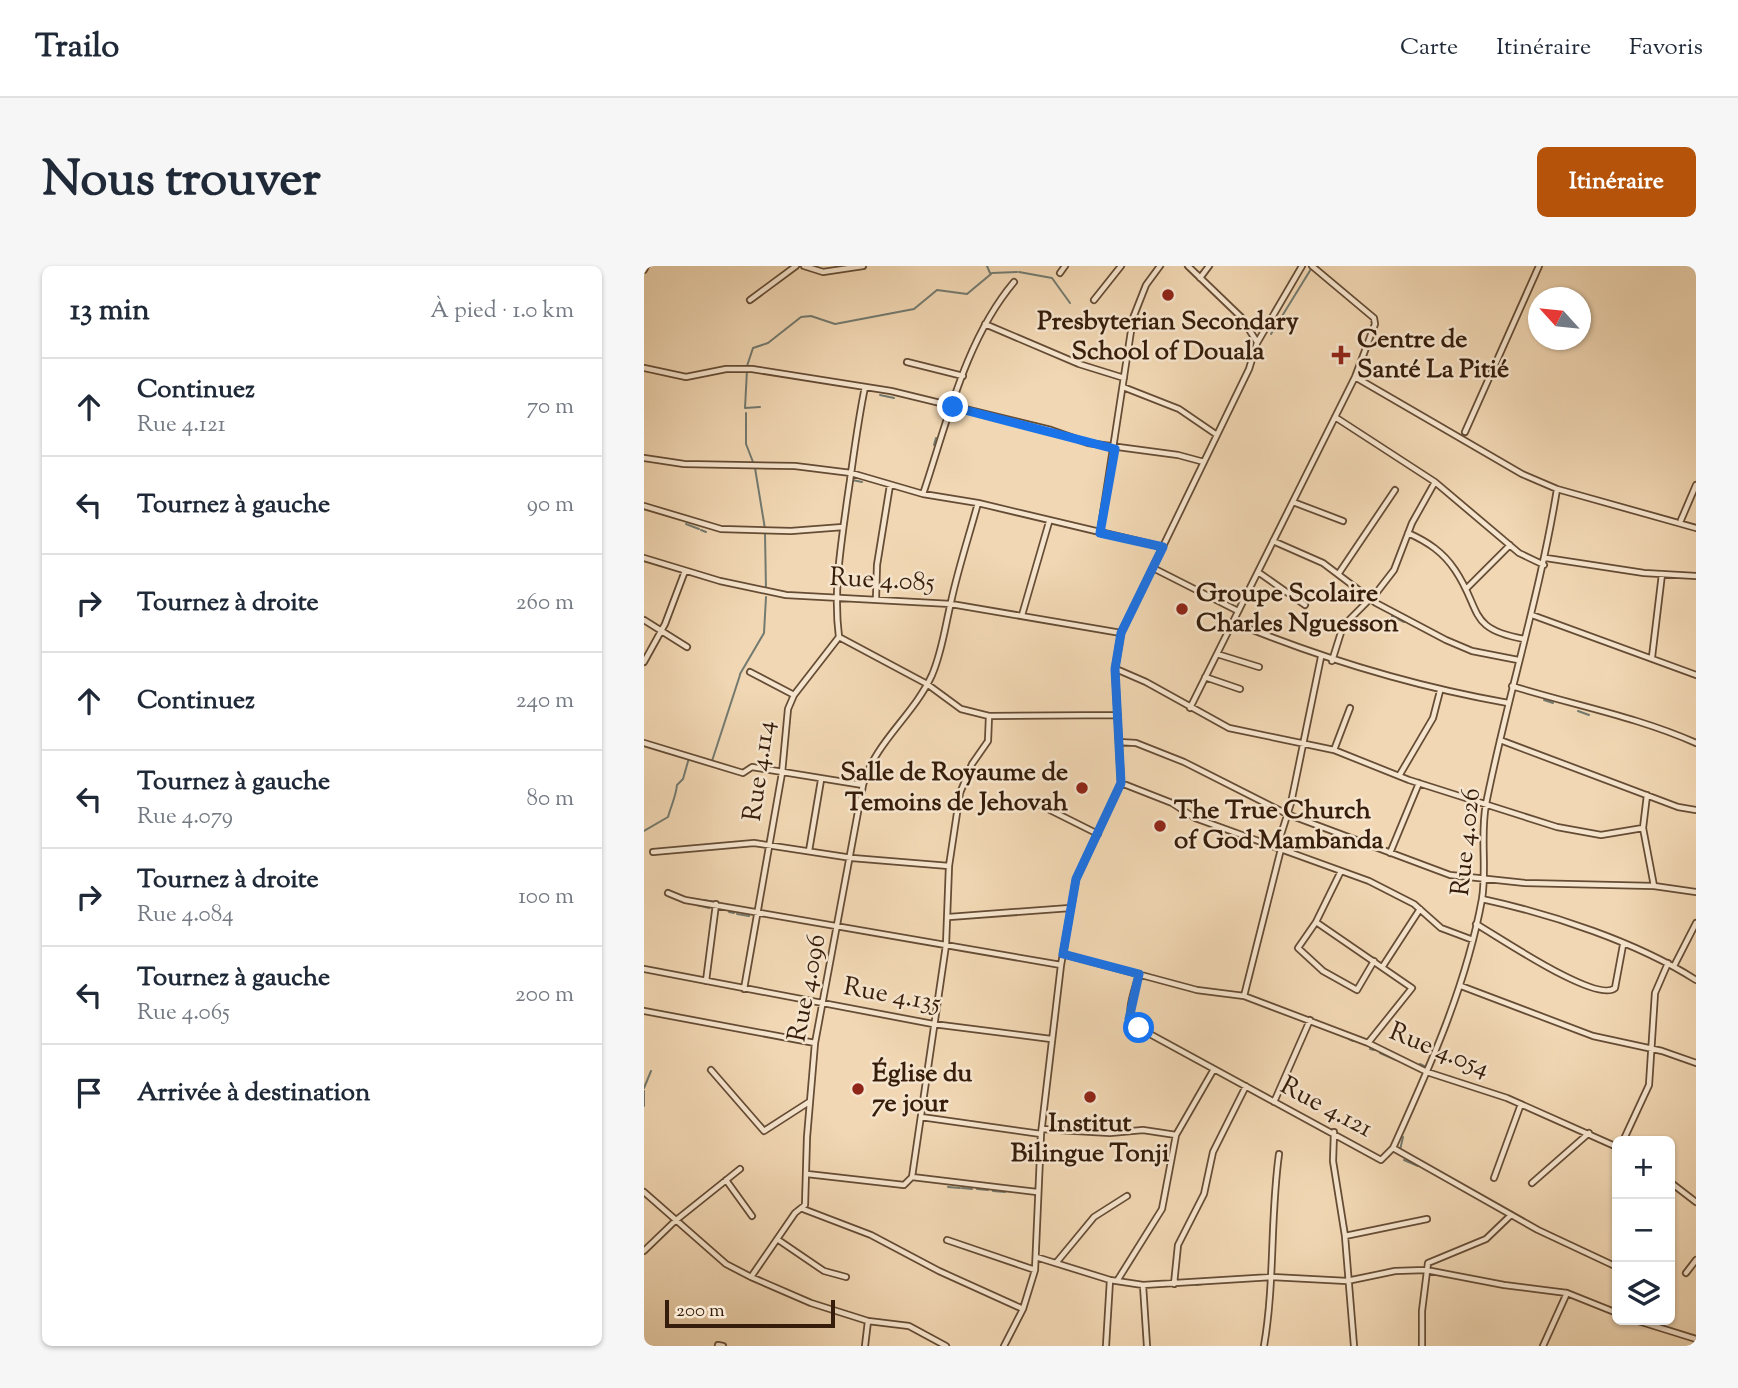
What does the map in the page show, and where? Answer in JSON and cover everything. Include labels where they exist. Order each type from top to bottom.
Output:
[{"type":"street","points":[[750,300],[796,266]]},
{"type":"street","points":[[804,266],[823,272],[863,266]]},
{"type":"street","points":[[1060,273],[1065,266]]},
{"type":"street","points":[[1094,300],[1121,266]]},
{"type":"street","points":[[1100,533],[1137,303],[1160,266]]},
{"type":"street","points":[[1188,266],[1241,317],[1257,343]]},
{"type":"street","points":[[1200,278],[1209,266]]},
{"type":"street","points":[[1004,1346],[1023,1310],[1035,1270],[1041,1131],[1061,965],[1076,879],[1121,783],[1115,669],[1121,633],[1249,369],[1257,343],[1302,266]]},
{"type":"street","points":[[1190,708],[1355,377],[1374,318],[1312,266]]},
{"type":"street","points":[[1465,432],[1539,266]]},
{"type":"street","points":[[923,494],[963,376],[985,324],[1014,282]]},
{"type":"street","points":[[985,324],[1079,364],[1125,378]]},
{"type":"street","points":[[907,362],[963,376]]},
{"type":"street","points":[[644,368],[678,376],[743,368],[865,387],[1115,449],[1178,455],[1204,462]]},
{"type":"street","points":[[1355,377],[1522,474],[1557,489],[1696,528]]},
{"type":"street","points":[[865,387],[853,444],[843,527],[837,598],[839,637],[927,684],[961,709],[989,716],[1118,715]]},
{"type":"street","points":[[1123,387],[1179,409],[1217,435]]},
{"type":"street","points":[[1335,417],[1435,482],[1510,545],[1544,565]]},
{"type":"street","points":[[644,458],[684,464],[795,466],[851,473],[923,494],[978,503],[1163,547]]},
{"type":"street","points":[[1332,661],[1343,625],[1371,599],[1394,570],[1435,482]]},
{"type":"street","points":[[876,599],[877,565],[890,485]]},
{"type":"street","points":[[1681,520],[1696,485]]},
{"type":"street","name":"Rue 4.026","points":[[1393,1147],[1427,1072],[1461,986],[1473,940],[1482,899],[1481,851],[1486,805],[1518,660],[1546,558],[1557,489]]},
{"type":"street","points":[[1339,573],[1395,491]]},
{"type":"street","points":[[1293,502],[1343,521]]},
{"type":"street","name":"Rue 4.096","points":[[803,1209],[816,1043],[852,858],[863,785],[874,755],[905,719],[927,684],[945,636],[950,604],[978,503]]},
{"type":"street","points":[[644,506],[721,529],[791,531],[843,527]]},
{"type":"street","points":[[1022,615],[1049,522]]},
{"type":"street","points":[[1409,533],[1434,546],[1455,569],[1476,614],[1485,625],[1500,635],[1524,639]]},
{"type":"street","points":[[1273,541],[1339,573],[1371,599],[1459,646],[1518,660]]},
{"type":"street","points":[[1466,589],[1510,545]]},
{"type":"street","name":"Rue 4.085","points":[[644,558],[749,588],[837,598],[950,604],[1121,633]]},
{"type":"street","points":[[1546,558],[1696,576]]},
{"type":"street","points":[[1153,568],[1238,611]]},
{"type":"street","points":[[644,662],[662,630],[685,571]]},
{"type":"street","points":[[1258,572],[1305,605]]},
{"type":"street","points":[[1653,657],[1662,574]]},
{"type":"street","points":[[1532,615],[1653,657],[1696,676]]},
{"type":"street","points":[[644,620],[687,647]]},
{"type":"street","points":[[1233,622],[1332,661],[1440,691],[1508,703]]},
{"type":"street","name":"Rue 4.114","points":[[744,989],[782,773],[785,722],[794,695],[839,637]]},
{"type":"street","points":[[1217,654],[1259,667]]},
{"type":"street","points":[[1244,996],[1304,742],[1321,657]]},
{"type":"street","points":[[1115,669],[1146,682],[1229,728],[1334,750],[1419,783],[1578,831],[1601,835],[1643,828]]},
{"type":"street","points":[[750,672],[794,695]]},
{"type":"street","points":[[1205,677],[1240,689]]},
{"type":"street","points":[[1512,686],[1583,708],[1660,727],[1696,743]]},
{"type":"street","points":[[1399,776],[1433,718],[1440,691]]},
{"type":"street","points":[[1334,750],[1350,708]]},
{"type":"street","points":[[807,1174],[904,1185],[912,1177],[946,945],[949,866],[960,793],[972,764],[988,741],[989,716]]},
{"type":"street","points":[[1500,740],[1647,795],[1696,810]]},
{"type":"street","points":[[1119,742],[1136,743],[1184,762],[1287,814],[1450,876],[1483,880],[1654,886],[1696,892]]},
{"type":"street","points":[[644,743],[743,773],[752,767],[863,785]]},
{"type":"street","points":[[809,851],[821,780]]},
{"type":"street","points":[[1121,783],[1172,803],[1195,818],[1369,881],[1420,909],[1441,928],[1473,940]]},
{"type":"street","points":[[1390,853],[1419,783]]},
{"type":"street","points":[[1647,795],[1643,828],[1654,886]]},
{"type":"street","points":[[1035,803],[1098,834]]},
{"type":"street","points":[[653,852],[740,843],[852,858],[949,866]]},
{"type":"street","points":[[1341,871],[1316,922],[1298,948],[1323,971],[1357,990],[1374,961]]},
{"type":"street","points":[[668,893],[839,928],[1061,965]]},
{"type":"street","points":[[1482,899],[1538,911],[1668,963],[1696,980]]},
{"type":"street","points":[[706,981],[716,904]]},
{"type":"street","points":[[949,917],[1070,908]]},
{"type":"street","points":[[1383,966],[1420,909]]},
{"type":"street","points":[[1316,922],[1411,986],[1412,990],[1368,1044]]},
{"type":"street","points":[[1674,966],[1696,923]]},
{"type":"street","points":[[1476,924],[1565,978],[1597,992],[1608,993],[1615,988],[1623,945]]},
{"type":"street","name":"Rue 4.054","points":[[1063,954],[1197,989],[1244,996],[1368,1044],[1427,1072],[1521,1104],[1612,1144]]},
{"type":"street","points":[[1626,1136],[1647,1093],[1655,993],[1668,963]]},
{"type":"street","name":"Rue 4.135","points":[[644,969],[933,1024],[1051,1039]]},
{"type":"street","name":"Rue 4.121","points":[[1139,974],[1129,1014],[1131,1022],[1381,1160],[1393,1147],[1511,1215],[1612,1265]]},
{"type":"street","points":[[1461,986],[1593,1036],[1651,1049],[1696,1063]]},
{"type":"street","points":[[644,1012],[816,1043]]},
{"type":"street","points":[[1274,1102],[1310,1020]]},
{"type":"street","points":[[1117,1281],[1162,1209],[1177,1135],[1214,1069]]},
{"type":"street","points":[[711,1070],[764,1131],[810,1102]]},
{"type":"street","points":[[1174,1284],[1178,1245],[1204,1194],[1213,1152],[1246,1086]]},
{"type":"street","points":[[1494,1178],[1521,1104]]},
{"type":"street","points":[[921,1117],[1041,1131],[1110,1133],[1143,1130],[1177,1135]]},
{"type":"street","points":[[1334,1132],[1333,1161],[1345,1236],[1354,1346]]},
{"type":"street","points":[[1532,1183],[1589,1133]]},
{"type":"street","points":[[1264,1346],[1272,1277],[1272,1218],[1279,1154]]},
{"type":"street","points":[[644,1251],[675,1221],[740,1169]]},
{"type":"street","points":[[912,1177],[1037,1192]]},
{"type":"street","points":[[726,1180],[752,1216]]},
{"type":"street","points":[[1675,1186],[1696,1202]]},
{"type":"street","points":[[644,1192],[726,1264],[751,1277],[811,1303],[868,1321],[909,1326],[946,1346]]},
{"type":"street","points":[[1056,1263],[1094,1217],[1127,1196]]},
{"type":"street","points":[[751,1277],[795,1213],[803,1209],[871,1234],[943,1273],[1023,1310]]},
{"type":"street","points":[[1422,1346],[1428,1263],[1486,1239],[1511,1215]]},
{"type":"street","points":[[1345,1236],[1427,1219]]},
{"type":"street","points":[[777,1239],[824,1270],[846,1277]]},
{"type":"street","points":[[947,1240],[1035,1270]]},
{"type":"street","points":[[1037,1256],[1110,1280],[1143,1285],[1272,1277],[1347,1281],[1395,1271],[1426,1270],[1567,1293],[1612,1311]]},
{"type":"street","points":[[1686,1273],[1696,1260]]},
{"type":"street","points":[[1106,1346],[1110,1280]]},
{"type":"street","points":[[1143,1285],[1147,1346]]},
{"type":"street","points":[[1543,1346],[1567,1293]]},
{"type":"street","points":[[865,1346],[868,1321]]},
{"type":"street","points":[[1651,1325],[1694,1339],[1694,1346]]},
{"type":"waterway","points":[[987,266],[990,273]]},
{"type":"waterway","points":[[1271,334],[1311,269]]},
{"type":"waterway","points":[[992,273],[1017,272]]},
{"type":"waterway","points":[[1019,272],[1052,278],[1070,303]]},
{"type":"waterway","points":[[747,366],[753,348],[768,343],[801,317],[811,316],[835,324],[914,309],[937,290],[967,294],[991,274]]},
{"type":"waterway","points":[[747,370],[745,408],[760,407]]},
{"type":"waterway","points":[[880,395],[894,398]]},
{"type":"waterway","points":[[746,413],[746,444],[753,462]]},
{"type":"waterway","points":[[934,445],[936,438]]},
{"type":"waterway","points":[[755,468],[765,529]]},
{"type":"waterway","points":[[849,470],[869,476]]},
{"type":"waterway","points":[[852,480],[862,482]]},
{"type":"waterway","points":[[686,524],[699,529]]},
{"type":"waterway","points":[[701,530],[706,532]]},
{"type":"waterway","points":[[765,533],[766,590]]},
{"type":"waterway","points":[[740,674],[764,633],[766,597]]},
{"type":"waterway","points":[[1392,616],[1404,622]]},
{"type":"waterway","points":[[712,761],[740,675]]},
{"type":"waterway","points":[[1544,700],[1553,703]]},
{"type":"waterway","points":[[1578,711],[1589,715]]},
{"type":"waterway","points":[[644,831],[668,817],[677,785],[683,779],[689,758]]},
{"type":"waterway","points":[[703,900],[716,902]]},
{"type":"waterway","points":[[697,905],[709,908]]},
{"type":"waterway","points":[[729,912],[734,913]]},
{"type":"waterway","points":[[737,914],[749,916]]},
{"type":"waterway","points":[[1349,1039],[1353,1041]]},
{"type":"waterway","points":[[1370,1049],[1374,1050]]},
{"type":"waterway","points":[[1380,1053],[1396,1060]]},
{"type":"waterway","points":[[1420,1064],[1428,1068]]},
{"type":"waterway","points":[[644,1088],[651,1071]]},
{"type":"waterway","points":[[1446,1076],[1452,1077]]},
{"type":"waterway","points":[[644,1091],[644,1106]]},
{"type":"waterway","points":[[1400,1150],[1403,1137]]},
{"type":"waterway","points":[[1404,1160],[1418,1166]]},
{"type":"waterway","points":[[1455,1186],[1460,1189]]},
{"type":"waterway","points":[[948,1187],[960,1188]]},
{"type":"waterway","points":[[962,1188],[972,1189]]},
{"type":"waterway","points":[[977,1189],[988,1190]]},
{"type":"waterway","points":[[993,1191],[1005,1192]]},
{"type":"waterway","points":[[1196,1285],[1210,1283]]},
{"type":"place","name":"Presbyterian Secondary School of Douala","points":[[1168,295]]},
{"type":"place","name":"Centre de Santé La Pitié","points":[[1341,355]]},
{"type":"place","name":"Groupe Scolaire Charles Nguesson","points":[[1182,609]]},
{"type":"place","name":"Salle de Royaume de Temoins de Jehovah","points":[[1082,788]]},
{"type":"place","name":"The True Church of God Mambanda","points":[[1160,826]]},
{"type":"place","name":"Église du 7e jour","points":[[858,1089]]},
{"type":"place","name":"Institut Bilingue Tonji","points":[[1090,1097]]},
{"type":"route","points":[[953,407],[1006,418],[1115,449],[1100,533],[1163,547],[1121,633],[1115,669],[1121,783],[1109,814],[1083,860],[1076,879],[1063,954],[1139,974],[1129,1019],[1139,1028]]}]
